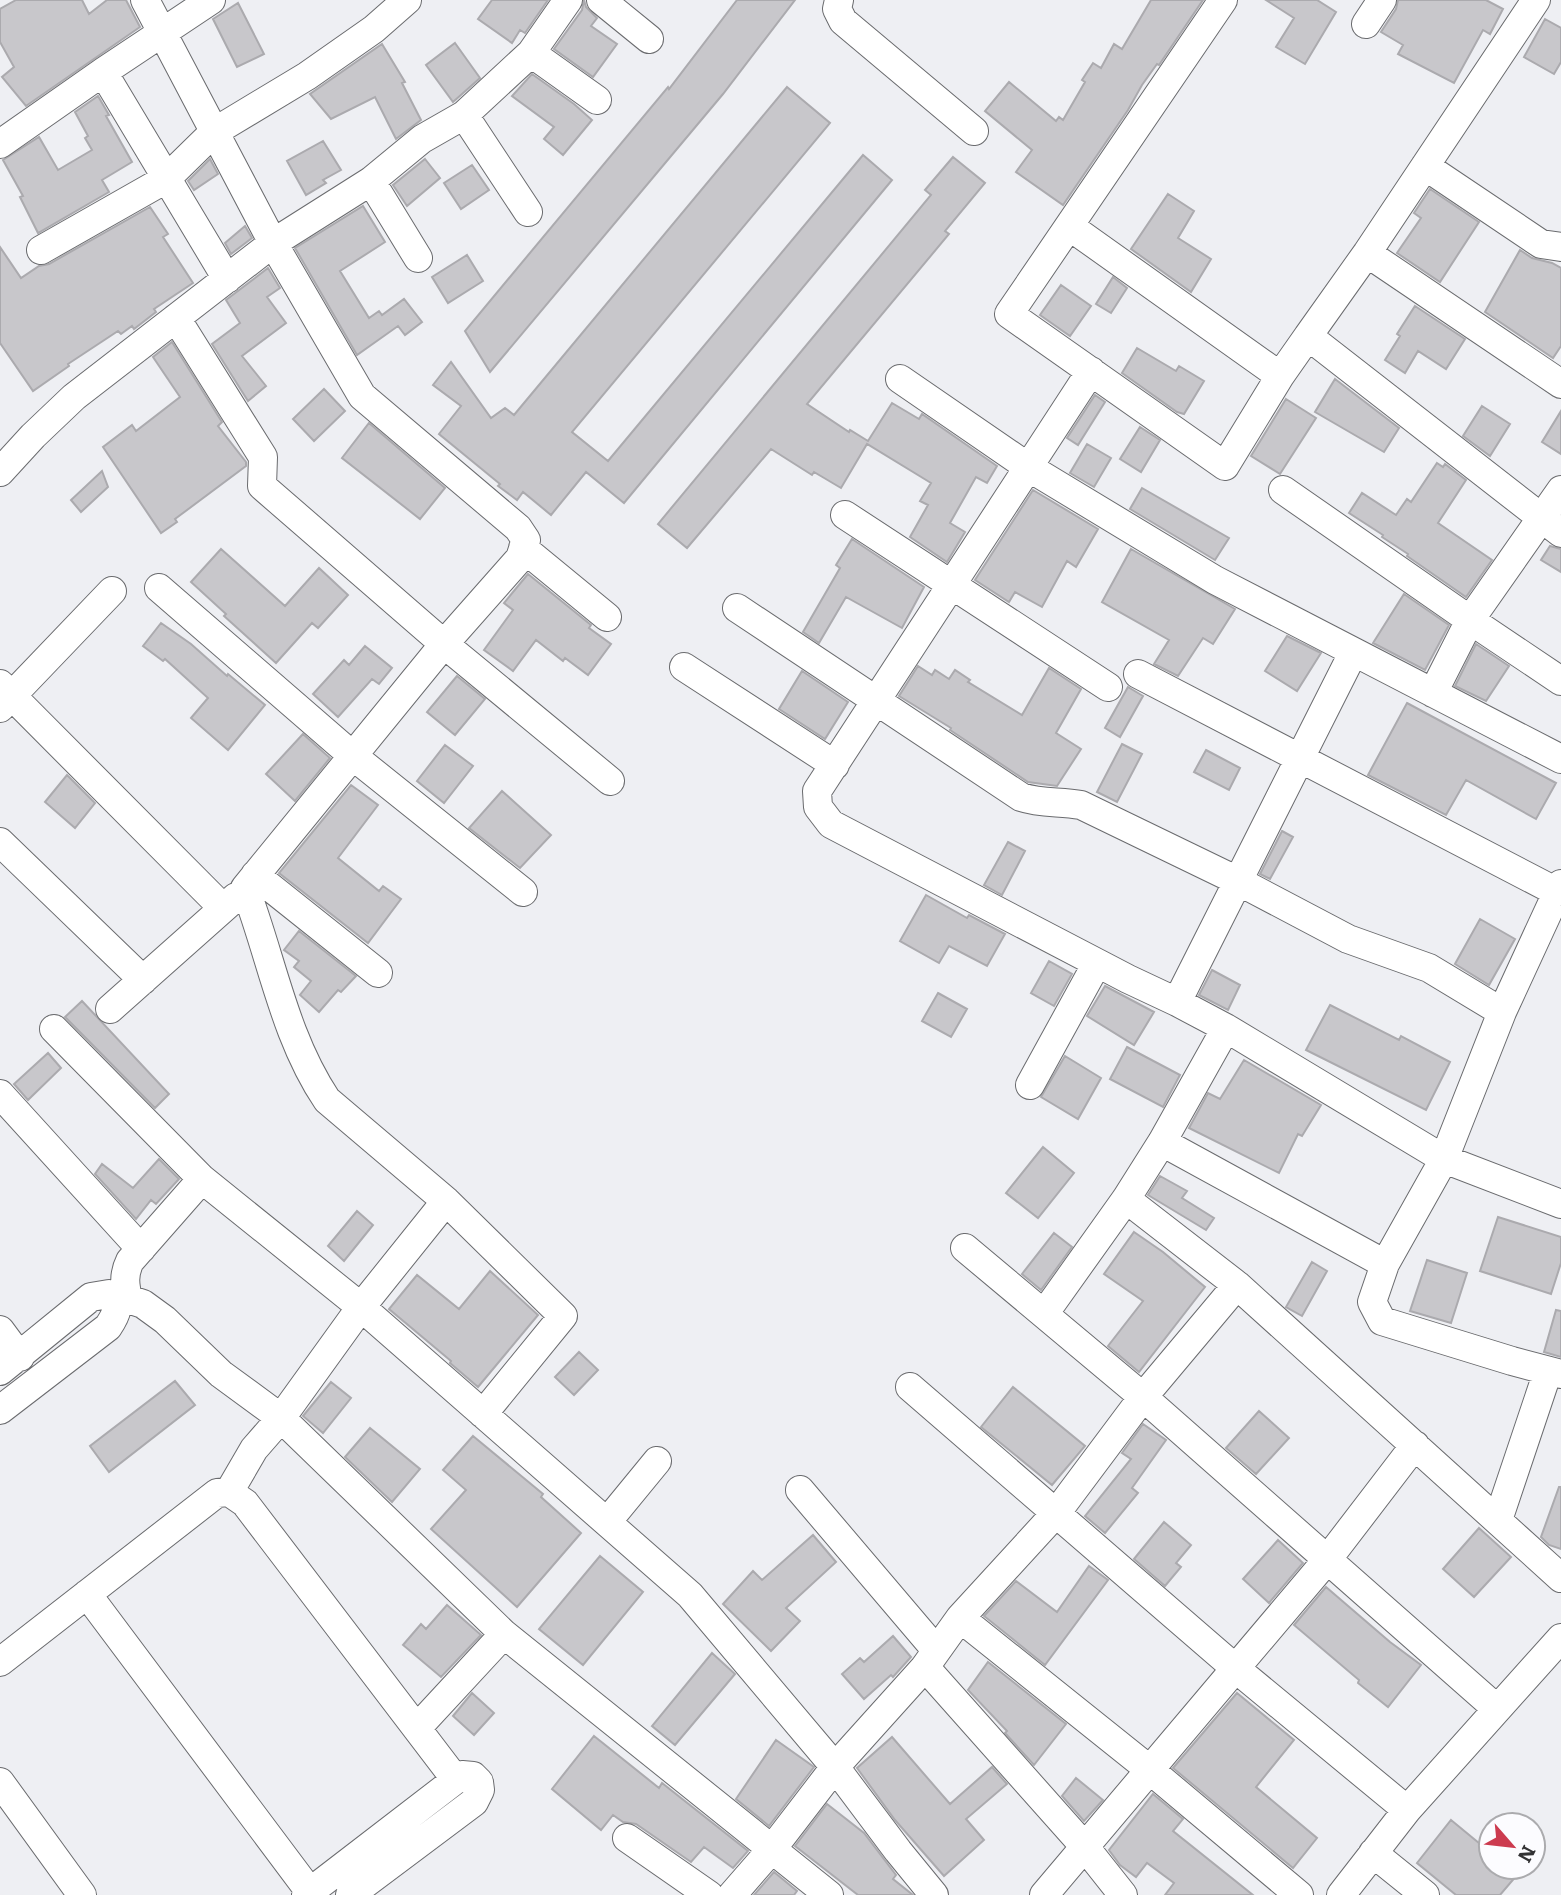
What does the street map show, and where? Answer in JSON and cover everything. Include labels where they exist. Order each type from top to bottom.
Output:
[{"type":"street","points":[[110,1009],[250,881],[444,644],[520,558],[526,540],[518,528],[362,396],[273,243],[164,31],[145,0]]},
{"type":"street","points":[[0,144],[211,0]]},
{"type":"street","points":[[41,250],[166,179],[214,131],[307,76],[374,29],[407,0]]},
{"type":"street","points":[[0,472],[74,397],[273,243],[371,181],[422,139],[464,115],[531,53],[568,0]]},
{"type":"street","points":[[601,0],[649,39]]},
{"type":"street","points":[[839,0],[839,17],[974,131]]},
{"type":"street","points":[[1223,0],[1009,314],[1225,466],[1280,376],[1367,253],[1536,0]]},
{"type":"street","points":[[1366,24],[1382,0]]},
{"type":"street","points":[[531,53],[597,100]]},
{"type":"street","points":[[103,72],[227,279]]},
{"type":"street","points":[[464,115],[528,212]]},
{"type":"street","points":[[1425,166],[1541,244],[1561,247]]},
{"type":"street","points":[[371,181],[418,258]]},
{"type":"street","points":[[1069,226],[1280,376]]},
{"type":"street","points":[[1367,253],[1561,384]]},
{"type":"street","points":[[176,318],[262,457],[262,486],[444,644],[610,781]]},
{"type":"street","points":[[1308,337],[1551,526]]},
{"type":"street","points":[[1091,371],[817,791],[818,807],[831,824],[1226,1028],[1444,1159],[1561,1204]]},
{"type":"street","points":[[900,379],[1028,467],[1215,580],[1561,758]]},
{"type":"street","points":[[1283,490],[1561,681]]},
{"type":"street","points":[[1433,694],[1470,620],[1551,526],[1561,490]]},
{"type":"street","points":[[845,516],[1108,687]]},
{"type":"street","points":[[523,548],[607,617]]},
{"type":"street","points":[[159,588],[354,756],[523,892]]},
{"type":"street","points":[[112,591],[4,696],[223,908]]},
{"type":"street","points":[[737,608],[1021,797],[1049,804],[1063,802],[1081,805],[1238,881],[1348,939],[1429,968],[1502,1012]]},
{"type":"street","points":[[1177,1002],[1353,653]]},
{"type":"street","points":[[684,667],[835,765]]},
{"type":"street","points":[[1138,674],[1559,888],[1502,1012],[1444,1159],[1385,1264],[1372,1302],[1382,1321],[1555,1372],[1498,1520]]},
{"type":"street","points":[[0,842],[143,980]]},
{"type":"street","points":[[250,881],[378,973]]},
{"type":"street","points":[[250,881],[292,1035],[313,1079],[327,1100],[446,1201],[563,1316],[483,1414]]},
{"type":"street","points":[[1030,1085],[1097,963]]},
{"type":"street","points":[[54,1028],[202,1180],[361,1307],[690,1595],[835,1767],[934,1895]]},
{"type":"street","points":[[1044,1314],[1126,1199],[1162,1142],[1226,1028]]},
{"type":"street","points":[[0,1094],[141,1250]]},
{"type":"street","points":[[1162,1142],[1385,1264]]},
{"type":"street","points":[[0,1410],[108,1326],[122,1299],[125,1271],[130,1261],[202,1180]]},
{"type":"street","points":[[1126,1199],[1237,1285],[1561,1578]]},
{"type":"street","points":[[229,1492],[254,1449],[281,1418],[361,1307],[446,1201]]},
{"type":"street","points":[[965,1248],[1143,1396],[1497,1709]]},
{"type":"street","points":[[732,1895],[772,1849],[835,1767],[931,1659],[960,1618],[1057,1512],[1143,1396],[1237,1285]]},
{"type":"street","points":[[0,1330],[10,1364],[91,1297],[109,1294],[153,1310],[221,1374],[281,1418],[504,1634],[829,1895]]},
{"type":"street","points":[[910,1387],[1235,1668],[1407,1810]]},
{"type":"street","points":[[1044,1895],[1326,1560],[1415,1445]]},
{"type":"street","points":[[607,1522],[657,1461]]},
{"type":"street","points":[[800,1490],[931,1659],[1124,1895]]},
{"type":"street","points":[[0,1662],[217,1493],[229,1492],[245,1503],[456,1780]]},
{"type":"street","points":[[87,1594],[308,1894],[462,1775],[468,1774],[478,1782],[480,1790],[474,1802],[351,1895]]},
{"type":"street","points":[[960,1618],[1150,1770],[1298,1895]]},
{"type":"street","points":[[417,1728],[504,1634]]},
{"type":"street","points":[[1341,1895],[1407,1810],[1561,1638]]},
{"type":"street","points":[[0,1782],[82,1895]]},
{"type":"street","points":[[627,1838],[709,1895]]},
{"type":"street","points":[[1373,1853],[1425,1895]]},
{"type":"building","points":[[16,0],[82,0],[89,14],[107,0],[126,0],[140,27],[26,106],[2,77],[14,67],[0,42],[0,9]]},
{"type":"building","points":[[492,0],[548,0],[525,33],[520,30],[512,43],[478,19]]},
{"type":"building","points":[[584,0],[586,7],[597,18],[591,26],[617,44],[593,77],[554,49],[582,10]]},
{"type":"building","points":[[737,0],[795,0],[723,94],[490,372],[465,331],[668,87],[669,89]]},
{"type":"building","points":[[1151,0],[1203,0],[1159,65],[1157,64],[1142,85],[1063,205],[1016,172],[1032,150],[985,111],[1009,82],[1056,121],[1059,117],[1063,120],[1093,63],[1101,68],[1114,44],[1122,49]]},
{"type":"building","points":[[1266,0],[1317,0],[1336,12],[1305,64],[1276,47],[1294,18]]},
{"type":"building","points":[[1398,0],[1486,0],[1503,9],[1490,34],[1483,30],[1454,83],[1398,54],[1403,45],[1381,32],[1396,9]]},
{"type":"building","points":[[238,3],[264,54],[237,67],[213,19]]},
{"type":"building","points":[[1545,19],[1561,28],[1561,62],[1554,74],[1524,57]]},
{"type":"building","points":[[455,43],[480,78],[453,102],[426,65]]},
{"type":"building","points":[[382,44],[405,82],[402,83],[421,120],[396,139],[375,97],[331,119],[310,94]]},
{"type":"building","points":[[532,74],[592,120],[563,155],[544,139],[554,127],[512,96]]},
{"type":"building","points":[[787,87],[830,123],[572,432],[608,461],[863,155],[892,180],[624,503],[586,472],[551,515],[523,492],[517,500],[439,434],[461,406],[433,385],[451,362],[491,418],[505,408],[514,415]]},
{"type":"building","points":[[98,96],[132,162],[102,180],[109,192],[38,233],[20,197],[23,196],[3,160],[39,137],[58,170],[92,150],[75,112]]},
{"type":"building","points":[[323,141],[341,170],[323,180],[326,183],[306,195],[287,161]]},
{"type":"building","points":[[953,157],[985,183],[945,231],[949,234],[807,404],[849,432],[850,430],[868,441],[892,403],[919,419],[922,414],[997,466],[987,483],[976,477],[950,523],[965,532],[947,562],[910,537],[928,505],[920,501],[931,483],[867,444],[841,488],[814,472],[812,475],[771,449],[687,548],[658,524],[931,195],[925,190]]},
{"type":"building","points":[[210,159],[218,174],[194,190],[188,181]]},
{"type":"building","points":[[425,159],[440,178],[407,206],[393,185]]},
{"type":"building","points":[[472,165],[489,190],[461,209],[444,183]]},
{"type":"building","points":[[1430,189],[1479,222],[1440,282],[1397,253],[1421,218],[1414,213]]},
{"type":"building","points":[[1168,194],[1194,211],[1178,238],[1211,259],[1191,292],[1131,249]]},
{"type":"building","points":[[363,206],[385,242],[340,271],[369,318],[379,311],[382,315],[404,299],[422,322],[405,335],[398,326],[357,355],[295,248]]},
{"type":"building","points":[[150,207],[168,234],[163,237],[193,283],[154,309],[156,312],[134,329],[132,326],[121,334],[118,331],[33,391],[0,343],[0,247],[21,278]]},
{"type":"building","points":[[245,226],[252,238],[231,254],[225,243]]},
{"type":"building","points":[[1520,250],[1532,258],[1561,268],[1561,346],[1553,358],[1485,312]]},
{"type":"building","points":[[467,255],[483,281],[448,303],[432,277]]},
{"type":"building","points":[[268,268],[280,288],[267,297],[286,323],[242,356],[266,386],[248,401],[212,344],[240,323],[226,300]]},
{"type":"building","points":[[1113,277],[1127,288],[1111,313],[1096,304]]},
{"type":"building","points":[[1061,285],[1091,306],[1070,336],[1040,315]]},
{"type":"building","points":[[1415,306],[1465,339],[1446,369],[1418,351],[1405,373],[1385,360],[1400,336],[1397,334]]},
{"type":"building","points":[[172,342],[222,422],[218,426],[246,462],[246,466],[175,519],[177,522],[161,533],[103,447],[132,425],[136,431],[180,397],[153,357]]},
{"type":"building","points":[[1137,348],[1176,371],[1179,366],[1204,381],[1184,414],[1177,412],[1122,373]]},
{"type":"building","points":[[1335,379],[1399,428],[1384,452],[1315,412]]},
{"type":"building","points":[[324,389],[345,411],[314,441],[293,419]]},
{"type":"building","points":[[1095,395],[1105,402],[1078,445],[1067,438]]},
{"type":"building","points":[[1286,399],[1316,418],[1280,474],[1251,456]]},
{"type":"building","points":[[1482,406],[1510,424],[1490,456],[1463,436]]},
{"type":"building","points":[[1561,411],[1561,454],[1542,442]]},
{"type":"building","points":[[369,423],[445,488],[420,519],[342,458]]},
{"type":"building","points":[[1140,427],[1160,440],[1141,472],[1120,459]]},
{"type":"building","points":[[1087,444],[1111,458],[1094,487],[1070,473]]},
{"type":"building","points":[[1437,463],[1443,467],[1445,464],[1466,480],[1438,523],[1492,560],[1466,597],[1349,513],[1362,493],[1396,515],[1407,499],[1411,502]]},
{"type":"building","points":[[102,471],[108,487],[81,512],[71,500]]},
{"type":"building","points":[[1142,488],[1229,538],[1215,560],[1130,509]]},
{"type":"building","points":[[1033,490],[1098,529],[1076,567],[1067,561],[1042,607],[1015,592],[1009,602],[975,580]]},
{"type":"building","points":[[852,539],[924,587],[902,628],[846,597],[819,643],[803,632],[840,568],[836,565]]},
{"type":"building","points":[[1550,546],[1561,549],[1561,572],[1541,560]]},
{"type":"building","points":[[221,549],[285,606],[319,568],[348,595],[318,628],[312,623],[276,663],[191,582]]},
{"type":"building","points":[[1131,549],[1235,609],[1213,644],[1203,638],[1178,676],[1154,664],[1169,640],[1102,602]]},
{"type":"building","points":[[528,574],[611,644],[588,675],[565,658],[563,661],[536,640],[513,671],[484,650],[513,610],[504,603]]},
{"type":"building","points":[[1404,594],[1449,625],[1425,670],[1373,643]]},
{"type":"building","points":[[161,623],[265,705],[228,750],[191,718],[208,698],[165,659],[163,661],[143,646]]},
{"type":"building","points":[[1287,636],[1321,653],[1297,691],[1265,671]]},
{"type":"building","points":[[1476,644],[1509,666],[1486,701],[1455,686]]},
{"type":"building","points":[[365,646],[392,668],[379,684],[372,679],[338,717],[313,694],[344,660],[349,665]]},
{"type":"building","points":[[918,666],[932,675],[935,670],[949,679],[955,670],[970,680],[968,682],[1022,715],[1049,668],[1081,689],[1056,733],[1081,749],[1057,786],[1028,782],[950,730],[951,728],[899,696]]},
{"type":"building","points":[[802,671],[848,702],[825,739],[779,709]]},
{"type":"building","points":[[457,676],[485,699],[455,735],[427,712]]},
{"type":"building","points":[[1128,687],[1143,696],[1120,737],[1105,728]]},
{"type":"building","points":[[1407,703],[1556,783],[1536,819],[1466,780],[1446,815],[1368,775]]},
{"type":"building","points":[[303,734],[330,758],[295,801],[266,774]]},
{"type":"building","points":[[1122,744],[1142,754],[1117,802],[1097,792]]},
{"type":"building","points":[[445,745],[473,766],[444,803],[417,781]]},
{"type":"building","points":[[1206,750],[1240,768],[1229,790],[1194,772]]},
{"type":"building","points":[[67,775],[95,803],[75,828],[45,802]]},
{"type":"building","points":[[351,785],[378,805],[338,858],[379,891],[383,886],[401,899],[368,943],[279,873]]},
{"type":"building","points":[[502,791],[551,835],[520,868],[469,828]]},
{"type":"building","points":[[1282,831],[1293,837],[1270,879],[1260,874]]},
{"type":"building","points":[[1008,842],[1025,851],[1002,895],[984,885]]},
{"type":"building","points":[[926,895],[967,918],[969,915],[1005,934],[987,966],[949,946],[939,963],[900,941]]},
{"type":"building","points":[[1480,919],[1515,939],[1489,985],[1455,964]]},
{"type":"building","points":[[299,931],[356,976],[341,992],[338,990],[319,1012],[300,995],[311,981],[294,967],[299,961],[284,950]]},
{"type":"building","points":[[1049,961],[1072,974],[1054,1006],[1031,993]]},
{"type":"building","points":[[1212,970],[1240,985],[1228,1010],[1199,995]]},
{"type":"building","points":[[1105,986],[1154,1012],[1134,1045],[1087,1016]]},
{"type":"building","points":[[938,993],[967,1009],[951,1037],[922,1021]]},
{"type":"building","points":[[82,1001],[169,1094],[155,1108],[65,1017]]},
{"type":"building","points":[[1330,1005],[1399,1040],[1401,1036],[1450,1062],[1426,1110],[1306,1050]]},
{"type":"building","points":[[1127,1047],[1180,1075],[1163,1107],[1110,1079]]},
{"type":"building","points":[[48,1053],[61,1068],[28,1100],[14,1084]]},
{"type":"building","points":[[1065,1056],[1101,1078],[1078,1119],[1041,1097]]},
{"type":"building","points":[[1244,1060],[1321,1105],[1302,1136],[1298,1134],[1279,1173],[1189,1128],[1208,1093],[1220,1099]]},
{"type":"building","points":[[1043,1147],[1074,1173],[1038,1218],[1006,1193]]},
{"type":"building","points":[[159,1159],[179,1179],[156,1204],[151,1200],[136,1219],[95,1174],[102,1164],[133,1188]]},
{"type":"building","points":[[1160,1176],[1187,1191],[1182,1198],[1214,1218],[1206,1230],[1148,1195]]},
{"type":"building","points":[[357,1211],[373,1225],[344,1261],[328,1246]]},
{"type":"building","points":[[1498,1217],[1561,1237],[1561,1263],[1551,1294],[1480,1271]]},
{"type":"building","points":[[1134,1232],[1205,1287],[1139,1372],[1108,1346],[1143,1301],[1104,1274]]},
{"type":"building","points":[[1054,1233],[1072,1247],[1041,1290],[1022,1274]]},
{"type":"building","points":[[1427,1260],[1467,1273],[1451,1323],[1410,1311]]},
{"type":"building","points":[[1312,1262],[1327,1271],[1302,1316],[1286,1307]]},
{"type":"building","points":[[490,1271],[538,1315],[478,1387],[389,1309],[417,1275],[459,1309]]},
{"type":"building","points":[[1556,1310],[1561,1311],[1561,1357],[1544,1352]]},
{"type":"building","points":[[579,1352],[598,1370],[574,1395],[555,1377]]},
{"type":"building","points":[[175,1381],[195,1405],[109,1472],[90,1446]]},
{"type":"building","points":[[331,1382],[351,1398],[323,1433],[303,1416]]},
{"type":"building","points":[[1013,1387],[1085,1446],[1052,1485],[981,1427]]},
{"type":"building","points":[[1259,1411],[1289,1438],[1256,1474],[1226,1448]]},
{"type":"building","points":[[1143,1424],[1166,1440],[1132,1488],[1138,1493],[1105,1533],[1085,1516],[1131,1459],[1122,1453]]},
{"type":"building","points":[[370,1428],[420,1469],[392,1502],[345,1457]]},
{"type":"building","points":[[473,1436],[543,1494],[541,1497],[581,1533],[517,1607],[431,1529],[466,1490],[443,1470]]},
{"type":"building","points":[[1559,1487],[1561,1549],[1549,1545],[1541,1537]]},
{"type":"building","points":[[1164,1522],[1191,1545],[1176,1563],[1181,1567],[1165,1586],[1134,1559]]},
{"type":"building","points":[[1479,1528],[1511,1557],[1474,1597],[1443,1569]]},
{"type":"building","points":[[813,1535],[836,1562],[786,1608],[800,1621],[771,1651],[723,1604],[753,1571],[762,1580]]},
{"type":"building","points":[[1278,1540],[1303,1563],[1269,1603],[1243,1579]]},
{"type":"building","points":[[600,1556],[643,1592],[583,1665],[539,1629]]},
{"type":"building","points":[[1089,1566],[1108,1580],[1045,1665],[984,1616],[1016,1581],[1057,1612]]},
{"type":"building","points":[[1326,1587],[1421,1665],[1388,1707],[1294,1625]]},
{"type":"building","points":[[447,1605],[481,1635],[441,1677],[403,1645],[421,1624],[426,1629]]},
{"type":"building","points":[[893,1636],[911,1657],[893,1677],[891,1675],[864,1699],[842,1674],[860,1658],[864,1662]]},
{"type":"building","points":[[712,1653],[735,1674],[675,1745],[652,1726]]},
{"type":"building","points":[[988,1662],[1066,1724],[1034,1765],[1005,1733],[1007,1731],[968,1690]]},
{"type":"building","points":[[472,1693],[494,1713],[474,1735],[453,1716]]},
{"type":"building","points":[[1237,1693],[1294,1740],[1256,1787],[1317,1838],[1293,1868],[1173,1768]]},
{"type":"building","points":[[594,1736],[659,1788],[662,1783],[748,1851],[733,1868],[704,1847],[691,1862],[636,1824],[623,1822],[613,1815],[601,1830],[552,1789]]},
{"type":"building","points":[[892,1737],[950,1804],[992,1767],[1007,1784],[966,1819],[984,1840],[944,1876],[895,1820],[857,1768]]},
{"type":"building","points":[[776,1740],[814,1767],[769,1826],[736,1799]]},
{"type":"building","points":[[1076,1778],[1103,1800],[1084,1821],[1062,1796]]},
{"type":"building","points":[[1153,1794],[1183,1819],[1173,1831],[1253,1895],[1165,1895],[1174,1883],[1147,1863],[1136,1877],[1120,1865],[1109,1850]]},
{"type":"building","points":[[827,1804],[864,1833],[896,1875],[893,1879],[913,1895],[858,1895],[795,1846]]},
{"type":"building","points":[[1451,1820],[1477,1841],[1477,1881],[1512,1881],[1500,1895],[1456,1895],[1417,1863]]},
{"type":"building","points":[[774,1872],[797,1891],[794,1895],[754,1895]]}]
